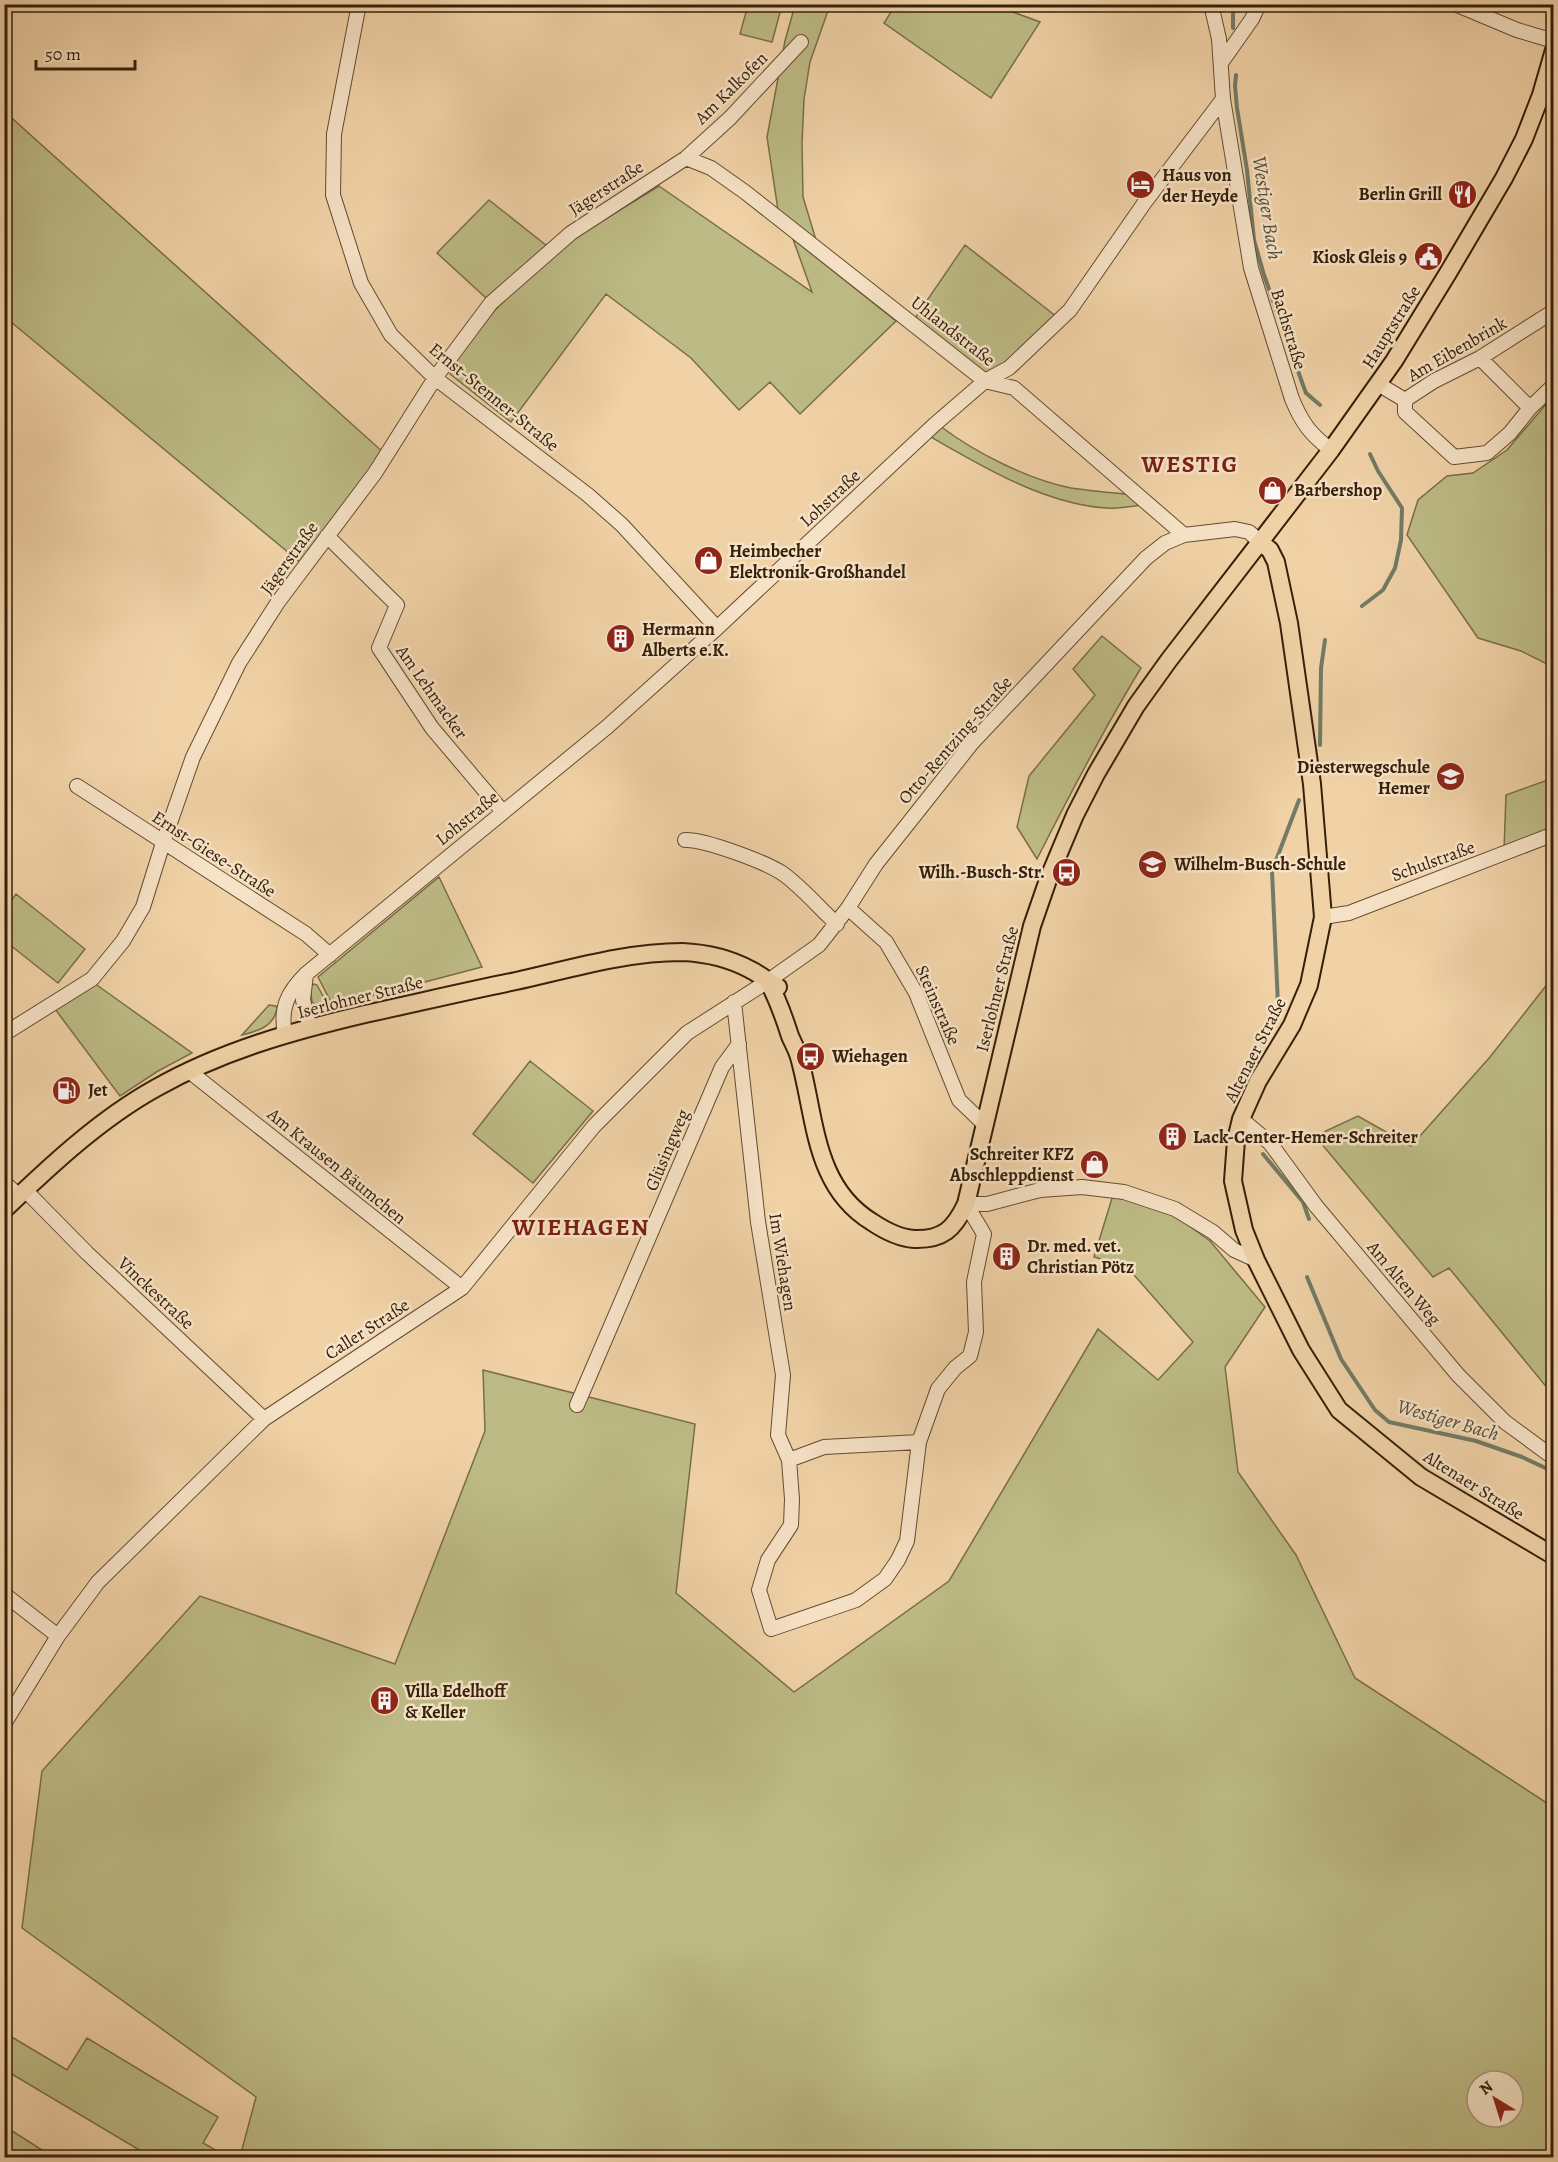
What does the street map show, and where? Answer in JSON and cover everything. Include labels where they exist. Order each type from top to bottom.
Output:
[{"type":"main road","name":"Hauptstraße","points":[[1260,542],[1331,450],[1378,384],[1448,273],[1524,140],[1542,95],[1554,50]]},
{"type":"main road","name":"Altenaer Straße","points":[[1260,542],[1270,550],[1276,562],[1288,623],[1312,784],[1323,917],[1305,995],[1292,1024],[1258,1081],[1241,1119],[1236,1140],[1233,1180],[1244,1230],[1256,1260],[1300,1350],[1339,1410],[1421,1477],[1554,1556]]},
{"type":"main road","name":"Iserlohner Straße","points":[[4,1210],[111,1118],[155,1088],[224,1055],[310,1028],[525,978],[626,958],[682,952],[721,958],[753,970],[768,981],[782,1008],[798,1055],[813,1124],[827,1170],[842,1196],[860,1215],[891,1233],[908,1238],[927,1239],[951,1229],[958,1221],[966,1204],[1032,926],[1048,877],[1101,765],[1136,706],[1260,542]]},
{"type":"street","name":"Ernst-Stenner-Straße","points":[[360,4],[334,135],[333,195],[361,283],[391,334],[435,378],[588,495],[622,525],[717,628]]},
{"type":"street","name":"Bachstraße","points":[[1211,4],[1219,39],[1223,99],[1251,267],[1296,409],[1311,433],[1331,450]]},
{"type":"street","points":[[1221,63],[1252,19],[1259,4]]},
{"type":"street","points":[[1455,4],[1516,30],[1554,41]]},
{"type":"street","name":"Am Kalkofen","points":[[686,158],[730,118],[801,42]]},
{"type":"street","name":"Lohstraße","points":[[285,1035],[283,1024],[286,1003],[292,987],[306,974],[607,727],[717,628],[934,425],[985,381],[1008,368],[1070,310],[1145,202],[1223,99]]},
{"type":"street","name":"Jägerstraße","points":[[4,1034],[92,979],[123,941],[143,908],[193,757],[239,663],[278,602],[375,473],[435,378],[491,303],[571,233],[686,158]]},
{"type":"street","name":"Uhlandstraße","points":[[686,158],[711,168],[745,192],[985,381],[1014,388],[1184,535]]},
{"type":"street","name":"Am Eibenbrink","points":[[1378,384],[1405,400],[1434,381],[1480,358],[1554,311]]},
{"type":"street","points":[[1480,358],[1530,408]]},
{"type":"street","points":[[1405,400],[1405,412],[1454,458],[1487,453],[1510,433],[1530,408],[1554,385]]},
{"type":"street","points":[[1184,535],[1235,529],[1248,532],[1260,542]]},
{"type":"street","name":"Otto-Rentzing-Straße","points":[[768,981],[819,945],[837,924],[876,864],[972,743],[1146,558],[1165,543],[1184,535]]},
{"type":"street","name":"Am Lehmacker","points":[[327,536],[397,605],[379,648],[432,728],[503,812]]},
{"type":"street","name":"Ernst-Giese-Straße","points":[[77,786],[306,934],[330,954]]},
{"type":"street","name":"Schulstraße","points":[[1323,917],[1349,913],[1554,834]]},
{"type":"street","points":[[685,840],[694,839],[738,854],[781,873],[837,924]]},
{"type":"street","name":"Steinstraße","points":[[848,908],[886,942],[916,993],[959,1100],[984,1124]]},
{"type":"street","points":[[306,974],[303,1000],[310,1028]]},
{"type":"street","name":"Caller Straße","points":[[4,1724],[58,1636],[98,1582],[264,1419],[462,1288],[594,1126],[687,1033],[768,981]]},
{"type":"street","name":"Im Wiehagen","points":[[735,1002],[758,1222],[783,1375],[778,1435],[789,1460],[791,1525],[768,1560],[759,1590],[771,1629],[856,1600],[885,1579],[907,1541],[920,1442]]},
{"type":"street","name":"Glüsingweg","points":[[577,1405],[722,1067],[739,1044]]},
{"type":"street","name":"Am Krausen Bäumchen","points":[[189,1071],[462,1288]]},
{"type":"street","name":"Am Alten Weg","points":[[1241,1119],[1270,1143],[1317,1206],[1458,1375],[1505,1422],[1554,1458]]},
{"type":"street","points":[[4,1182],[22,1193]]},
{"type":"street","points":[[966,1204],[987,1204],[1040,1190],[1082,1187],[1124,1192],[1175,1209],[1213,1232],[1234,1250],[1256,1260]]},
{"type":"street","name":"Vinckestraße","points":[[22,1193],[264,1419]]},
{"type":"street","points":[[789,1460],[824,1447],[920,1442],[938,1389],[955,1368],[970,1356],[976,1332],[974,1282],[984,1234],[966,1204]]},
{"type":"street","points":[[4,1594],[58,1636]]},
{"type":"shaded area","points":[[896,4],[994,5],[1040,22],[991,98],[884,23]]},
{"type":"shaded area","points":[[748,5],[782,5],[772,42],[740,34]]},
{"type":"shaded area","points":[[795,5],[830,5],[810,62],[804,99],[803,197],[816,240],[778,210],[767,137],[785,41]]},
{"type":"shaded area","points":[[4,111],[384,453],[301,563],[5,317]]},
{"type":"shaded area","points":[[659,186],[812,292],[793,239],[896,321],[800,414],[770,382],[739,410],[691,358],[606,294],[511,422],[450,374],[455,360],[495,310],[553,254],[577,236]]},
{"type":"shaded area","points":[[489,200],[547,246],[486,298],[437,253]]},
{"type":"shaded area","points":[[965,245],[1057,317],[1006,363],[985,374],[915,318]]},
{"type":"shaded area","points":[[1553,396],[1553,667],[1521,651],[1478,638],[1407,535],[1418,500],[1447,476],[1473,473],[1507,450]]},
{"type":"shaded area","points":[[940,426],[969,446],[1020,472],[1071,488],[1136,495],[1143,505],[1106,508],[1083,505],[1038,492],[993,472],[931,437]]},
{"type":"shaded area","points":[[1102,636],[1141,668],[1074,786],[1037,859],[1017,827],[1029,776],[1095,695],[1073,669]]},
{"type":"shaded area","points":[[1553,778],[1553,830],[1504,850],[1506,795]]},
{"type":"shaded area","points":[[439,877],[482,967],[333,1006],[318,977]]},
{"type":"shaded area","points":[[16,894],[85,949],[58,983],[5,941],[5,909]]},
{"type":"shaded area","points":[[1549,982],[1554,984],[1553,1395],[1449,1268],[1433,1277],[1315,1136],[1358,1116],[1411,1146],[1490,1057]]},
{"type":"shaded area","points":[[94,983],[192,1053],[158,1071],[120,1096],[55,1009]]},
{"type":"shaded area","points":[[317,985],[329,1007],[322,1009],[312,1002],[310,986]]},
{"type":"shaded area","points":[[269,1005],[276,1006],[277,1009],[272,1020],[259,1030],[242,1035]]},
{"type":"shaded area","points":[[530,1061],[593,1111],[533,1183],[473,1134]]},
{"type":"shaded area","points":[[1113,1195],[1173,1214],[1210,1241],[1265,1307],[1225,1367],[1238,1472],[1296,1555],[1355,1678],[1553,1807],[1553,2157],[240,2157],[256,2097],[22,1928],[42,1771],[200,1596],[395,1664],[485,1431],[483,1370],[695,1424],[676,1593],[794,1692],[949,1581],[1098,1329],[1158,1380],[1193,1342],[1127,1267],[1094,1257]]},
{"type":"shaded area","points":[[10,2036],[67,2070],[87,2038],[218,2117],[203,2143],[228,2157],[151,2157],[5,2070],[5,2045]]},
{"type":"shaded area","points":[[9,2129],[53,2157],[5,2157],[5,2135]]},
{"type":"waterway","name":"Westiger Bach","points":[[1233,4],[1233,28]]},
{"type":"waterway","name":"Westiger Bach","points":[[1236,75],[1237,108],[1247,170],[1254,240],[1306,393],[1320,405]]},
{"type":"waterway","name":"Westiger Bach","points":[[1362,606],[1383,590],[1395,568],[1401,540],[1402,508],[1370,454]]},
{"type":"waterway","name":"Westiger Bach","points":[[1320,745],[1321,668],[1325,640]]},
{"type":"waterway","name":"Westiger Bach","points":[[1278,1005],[1272,871],[1299,800]]},
{"type":"waterway","name":"Westiger Bach","points":[[1263,1154],[1303,1202],[1309,1219]]},
{"type":"waterway","name":"Westiger Bach","points":[[1307,1277],[1341,1359],[1375,1410],[1389,1422],[1476,1441],[1522,1457],[1554,1472]]},
{"type":"place","name":"Haus von der Heyde","points":[[1141,185]]},
{"type":"place","name":"Berlin Grill","points":[[1463,194]]},
{"type":"place","name":"Kiosk Gleis 9","points":[[1428,257]]},
{"type":"place","name":"Barbershop","points":[[1273,490]]},
{"type":"place","name":"Heimbecher Elektronik-Großhandel","points":[[708,561]]},
{"type":"place","name":"Hermann Alberts e.K.","points":[[621,639]]},
{"type":"place","name":"Diesterwegschule Hemer","points":[[1451,777]]},
{"type":"place","name":"Wilhelm-Busch-Schule","points":[[1153,864]]},
{"type":"place","name":"Wilh.-Busch-Str.","points":[[1066,872]]},
{"type":"place","name":"Wiehagen","points":[[811,1056]]},
{"type":"place","name":"Jet","points":[[67,1090]]},
{"type":"place","name":"Lack-Center-Hemer-Schreiter","points":[[1172,1137]]},
{"type":"place","name":"Schreiter KFZ Abschleppdienst","points":[[1095,1164]]},
{"type":"place","name":"Dr. med. vet. Christian Pötz","points":[[1006,1256]]},
{"type":"place","name":"Villa Edelhoff & Keller","points":[[384,1701]]},
{"type":"district","name":"WESTIG","points":[[1190,464]]},
{"type":"district","name":"WIEHAGEN","points":[[581,1227]]}]
